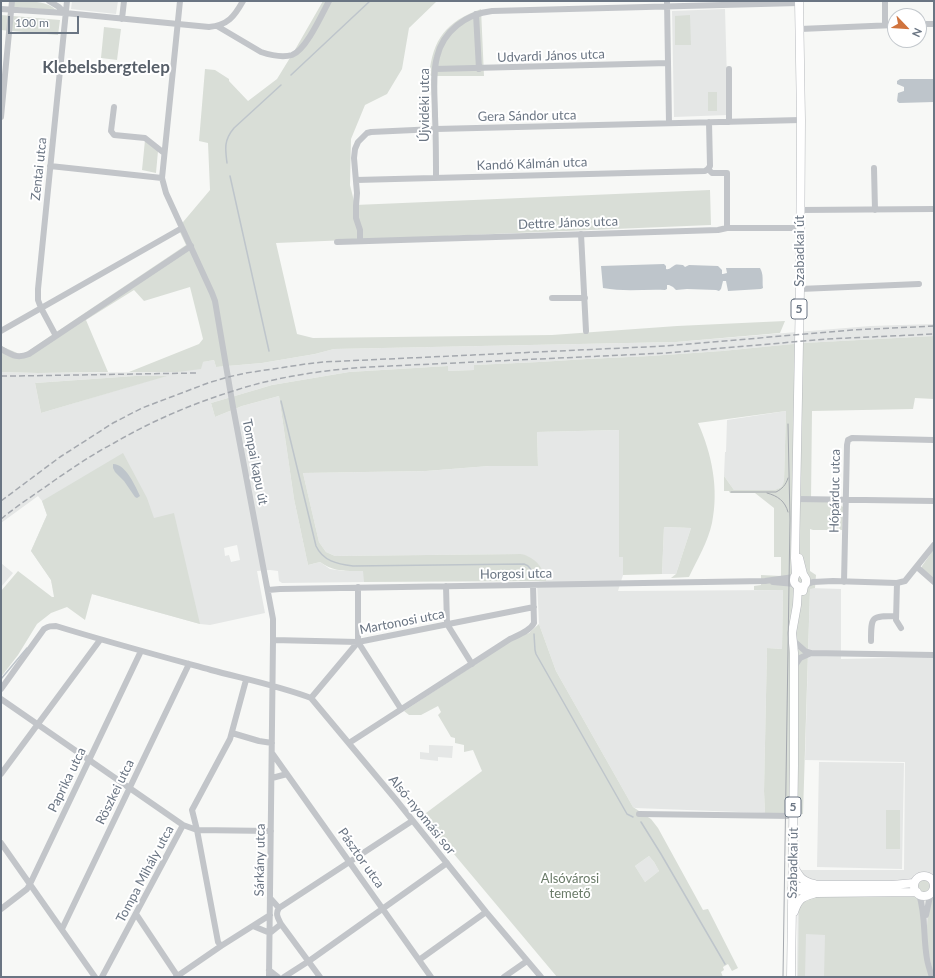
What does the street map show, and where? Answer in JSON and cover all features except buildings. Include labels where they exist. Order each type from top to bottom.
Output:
[{"type":"main road","name":"Szabadkai út","points":[[794,653],[802,595],[796,548],[801,120],[799,2]]},
{"type":"main road","name":"Szabadkai út","points":[[791,977],[794,669],[792,633],[800,580]]},
{"type":"main road","points":[[793,864],[802,879],[816,889]]},
{"type":"main road","points":[[792,888],[806,892],[816,889],[892,885],[914,883],[918,878],[925,876],[928,877],[933,887],[928,895],[918,893],[816,889],[800,899],[792,920]]},
{"type":"main road","points":[[914,883],[918,893]]},
{"type":"street","points":[[1,116],[12,1]]},
{"type":"street","points":[[49,1],[65,13]]},
{"type":"street","name":"Zentai utca","points":[[56,336],[41,308],[38,300],[38,289],[67,1]]},
{"type":"street","points":[[122,19],[124,1]]},
{"type":"street","points":[[50,166],[162,178],[180,1]]},
{"type":"street","points":[[1,9],[65,13],[209,27],[224,23],[235,14],[243,1]]},
{"type":"street","points":[[217,26],[261,52],[277,56],[292,55],[298,52],[305,44],[330,1]]},
{"type":"street","points":[[800,29],[885,25],[885,1]]},
{"type":"street","name":"Újvidéki utca","points":[[436,178],[434,80],[439,51],[448,35],[460,22],[476,14],[492,10],[601,4],[799,2]]},
{"type":"street","points":[[667,4],[669,123]]},
{"type":"street","points":[[476,14],[479,69]]},
{"type":"street","name":"Udvardi János utca","points":[[435,70],[668,63]]},
{"type":"street","points":[[729,69],[730,122]]},
{"type":"street","points":[[114,106],[111,131],[114,135],[145,138],[164,153]]},
{"type":"street","name":"Gera Sándor utca","points":[[360,241],[360,230],[356,218],[357,193],[354,150],[358,142],[367,133],[436,129],[801,120]]},
{"type":"street","points":[[708,169],[710,166],[709,122]]},
{"type":"street","points":[[874,168],[875,210]]},
{"type":"street","name":"Kandó Kálmán utca","points":[[356,180],[705,171],[708,169],[712,173],[727,173],[727,228]]},
{"type":"street","name":"Tompai kapu út","points":[[162,178],[166,192],[215,301],[233,407],[273,619],[272,743]]},
{"type":"street","points":[[800,210],[934,209]]},
{"type":"street","points":[[1,331],[182,228]]},
{"type":"street","name":"Dettre János utca","points":[[337,242],[718,230],[727,228],[800,228]]},
{"type":"street","points":[[581,234],[586,331]]},
{"type":"street","points":[[1,349],[16,356],[24,356],[29,354],[191,246]]},
{"type":"street","points":[[800,289],[919,284]]},
{"type":"street","points":[[552,298],[585,298]]},
{"type":"street","name":"Hópárduc utca","points":[[844,582],[848,440],[852,438],[934,440]]},
{"type":"street","points":[[796,499],[934,502]]},
{"type":"street","points":[[901,628],[896,620],[897,583],[905,581],[934,545]]},
{"type":"street","points":[[917,568],[934,582]]},
{"type":"street","name":"Horgosi utca","points":[[268,590],[280,588],[800,580],[813,582],[897,583]]},
{"type":"street","points":[[349,743],[510,639],[529,629],[534,623],[534,585]]},
{"type":"street","points":[[446,586],[447,624],[472,664]]},
{"type":"street","points":[[358,587],[358,642],[401,709]]},
{"type":"street","name":"Martonosi utca","points":[[274,640],[358,642],[534,606]]},
{"type":"street","points":[[871,641],[871,628],[875,618],[880,616],[896,616]]},
{"type":"street","name":"Alsó-nyomási sor","points":[[1,689],[44,629],[48,626],[56,626],[100,640],[246,680],[296,692],[311,698],[541,977]]},
{"type":"street","points":[[1,774],[100,640]]},
{"type":"street","points":[[311,698],[358,642]]},
{"type":"street","points":[[796,643],[805,651],[811,653],[934,655]]},
{"type":"street","name":"Paprika utca","points":[[1,909],[27,889],[30,884],[141,651]]},
{"type":"street","points":[[794,669],[800,658],[811,653]]},
{"type":"street","name":"Röszkei utca","points":[[62,929],[189,664]]},
{"type":"street","name":"Tompa Mihály utca","points":[[197,830],[192,810],[230,739],[246,680]]},
{"type":"street","points":[[1,699],[183,825]]},
{"type":"street","points":[[232,733],[259,741],[272,743]]},
{"type":"street","name":"Sárkány utca","points":[[269,977],[272,743]]},
{"type":"street","name":"Pásztor utca","points":[[272,753],[431,977]]},
{"type":"street","points":[[272,778],[287,774]]},
{"type":"street","points":[[639,814],[793,816]]},
{"type":"street","points":[[320,977],[281,924],[277,916],[277,911],[279,908],[412,821]]},
{"type":"street","name":"Tompa Mihály utca","points":[[102,977],[183,825],[197,830]]},
{"type":"street","points":[[221,946],[218,942],[197,830],[271,831]]},
{"type":"street","points":[[1,844],[95,977]]},
{"type":"street","points":[[284,977],[447,863]]},
{"type":"street","points":[[925,921],[927,906],[933,887]]},
{"type":"street","points":[[918,893],[922,902],[925,921],[927,959],[932,977]]},
{"type":"street","points":[[270,898],[279,908]]},
{"type":"street","points":[[419,960],[486,912]]},
{"type":"street","points":[[136,914],[177,977],[221,946],[270,915]]},
{"type":"street","points":[[253,926],[270,933],[281,924]]},
{"type":"street","points":[[504,977],[527,961]]},
{"type":"street","points":[[269,970],[278,977]]},
{"type":"shaded area","points":[[72,1],[118,1],[116,14],[71,9]]},
{"type":"shaded area","points":[[725,9],[728,115],[674,117],[672,11]]},
{"type":"shaded area","points":[[900,79],[934,79],[934,102],[899,103],[897,101],[898,93],[904,91],[904,87],[897,84],[897,81]]},
{"type":"shaded area","points":[[664,264],[666,269],[670,269],[677,265],[683,265],[685,267],[689,265],[718,266],[722,270],[722,274],[727,273],[726,268],[760,268],[763,288],[728,291],[726,281],[723,281],[719,291],[687,289],[676,290],[669,285],[667,285],[667,289],[665,290],[627,290],[603,288],[601,266]]},
{"type":"shaded area","points":[[934,324],[934,336],[803,343],[650,356],[475,365],[474,370],[448,371],[448,366],[349,372],[272,385],[211,403],[215,417],[242,406],[279,396],[294,499],[308,565],[320,562],[330,569],[364,571],[364,582],[282,583],[279,581],[278,571],[257,571],[265,613],[210,625],[200,624],[92,594],[55,597],[51,580],[31,551],[47,515],[42,501],[38,496],[1,523],[1,372],[178,372],[203,362],[214,360],[216,367],[262,363],[315,354],[334,349],[676,342],[870,326]],"holes":[[[135,376],[165,376],[41,413],[35,383]],[[237,545],[240,560],[231,562],[229,555],[225,556],[224,548]]]},
{"type":"shaded area","points":[[786,411],[784,484],[778,489],[774,490],[734,490],[724,476],[727,420]]},
{"type":"shaded area","points":[[619,430],[619,556],[623,557],[623,575],[618,591],[783,590],[782,649],[767,648],[764,791],[765,813],[633,807],[556,671],[539,624],[537,582],[546,581],[546,576],[544,576],[543,571],[521,554],[335,556],[326,552],[319,542],[303,473],[426,471],[489,466],[538,466],[537,432]]},
{"type":"shaded area","points":[[113,464],[118,465],[126,471],[133,481],[140,496],[137,498],[135,497],[124,481],[115,472]]},
{"type":"shaded area","points":[[664,527],[691,528],[676,574],[662,574]]},
{"type":"shaded area","points":[[1,563],[13,573],[1,587]]},
{"type":"shaded area","points":[[810,588],[841,589],[841,659],[934,657],[934,977],[797,977],[798,870],[904,870],[905,762],[805,760]]},
{"type":"shaded area","points":[[429,745],[453,746],[452,758],[438,757],[438,761],[420,759],[420,752],[429,753]]},
{"type":"shaded area","points":[[819,762],[904,763],[902,869],[817,867]]},
{"type":"shaded area","points":[[649,856],[659,871],[645,882],[635,866]]},
{"type":"green space","points":[[13,1],[31,1],[47,4],[56,10],[13,7]]},
{"type":"green space","points":[[323,1],[437,1],[409,28],[402,69],[387,94],[365,105],[351,139],[350,185],[355,205],[710,190],[711,225],[276,243],[297,334],[313,338],[552,335],[677,326],[785,321],[780,333],[676,342],[334,349],[315,354],[262,363],[216,367],[214,360],[203,362],[201,369],[178,372],[129,372],[199,344],[203,339],[190,287],[144,301],[134,290],[86,320],[108,372],[1,372],[1,346],[22,355],[186,245],[178,228],[210,190],[208,143],[199,141],[205,69],[215,70],[229,79],[229,81],[248,101],[277,79]]},
{"type":"green space","points":[[481,9],[484,76],[429,76],[434,51],[443,33],[459,20]]},
{"type":"green space","points":[[1,15],[60,20],[58,35],[1,30]]},
{"type":"green space","points":[[690,15],[691,45],[675,45],[675,16]]},
{"type":"green space","points":[[104,27],[121,29],[117,60],[101,58]]},
{"type":"green space","points":[[708,92],[717,92],[717,111],[708,111]]},
{"type":"green space","points":[[145,140],[158,151],[156,173],[142,170]]},
{"type":"green space","points":[[934,336],[934,399],[915,398],[913,409],[812,411],[811,501],[837,502],[843,507],[842,530],[810,529],[810,571],[816,575],[815,588],[810,589],[803,814],[765,813],[764,791],[767,648],[782,649],[783,590],[754,590],[754,586],[761,585],[761,575],[781,576],[781,557],[774,557],[774,508],[755,493],[730,493],[729,491],[724,491],[724,476],[734,490],[774,490],[782,486],[784,481],[786,411],[698,423],[707,447],[713,472],[715,497],[710,530],[689,577],[671,578],[676,574],[691,528],[664,527],[662,574],[623,575],[623,557],[619,557],[619,430],[537,432],[538,466],[489,466],[426,471],[303,473],[319,542],[326,552],[335,556],[521,554],[536,562],[542,569],[544,576],[546,576],[546,581],[364,582],[363,571],[346,571],[330,568],[320,562],[308,565],[294,499],[279,396],[242,406],[215,417],[211,403],[272,385],[349,372],[448,366],[448,371],[474,370],[474,365],[650,356],[803,343]]},
{"type":"green space","points":[[135,376],[167,376],[41,413],[35,383]]},
{"type":"green space","points":[[123,453],[147,498],[154,518],[174,513],[200,624],[92,594],[85,620],[67,607],[51,613],[37,624],[18,655],[1,677],[1,591],[18,571],[54,597],[51,580],[31,551],[47,515],[42,501]]},
{"type":"green space","points":[[934,549],[934,579],[922,568],[922,566]]},
{"type":"green space","name":"Alsóvárosi temető","points":[[539,624],[556,671],[633,807],[651,819],[658,828],[703,910],[708,909],[738,968],[732,971],[728,964],[723,967],[724,970],[721,972],[723,977],[557,977],[422,816],[482,771],[473,750],[464,752],[464,745],[455,743],[455,738],[451,737],[438,715],[441,712],[438,706],[421,715],[409,715],[404,711],[517,637],[529,633]],"holes":[[[649,856],[659,871],[645,882],[635,866]]]},
{"type":"green space","points":[[886,810],[900,810],[900,849],[886,849]]},
{"type":"green space","points":[[924,878],[929,880],[931,885],[929,890],[924,892],[919,890],[917,885],[919,880]]},
{"type":"green space","points":[[934,893],[934,973],[928,950],[927,926],[930,897]]},
{"type":"green space","points":[[915,895],[918,897],[930,977],[824,977],[825,935],[806,934],[805,977],[798,977],[799,905],[811,897]]},
{"type":"waterway","points":[[291,75],[370,1]]},
{"type":"waterway","points":[[227,163],[226,144],[228,136],[234,128],[281,85]]},
{"type":"waterway","points":[[230,176],[269,351]]},
{"type":"waterway","points":[[281,401],[316,546],[322,555],[336,563],[353,566],[524,564],[530,568],[534,578]]},
{"type":"waterway","points":[[534,634],[536,654],[627,814],[633,817]]},
{"type":"waterway","points":[[1,679],[27,648]]},
{"type":"waterway","points":[[641,822],[725,964]]},
{"type":"tram line","points":[[783,977],[790,519],[788,424]]},
{"type":"tram line","points":[[731,492],[776,492],[784,486],[788,478]]},
{"type":"tram line","points":[[767,493],[780,500],[785,505],[788,512]]},
{"type":"railway","points":[[1,501],[60,457],[113,423],[142,408],[208,383],[246,373],[323,362],[666,346],[852,330],[934,326]]},
{"type":"railway","points":[[1,519],[84,461],[106,447],[142,428],[170,414],[215,397],[281,378],[316,372],[369,367],[666,353],[827,339],[934,334]]},
{"type":"railway","points":[[1,376],[196,373]]},
{"type":"district","name":"Klebelsbergtelep","points":[[106,68]]}]
